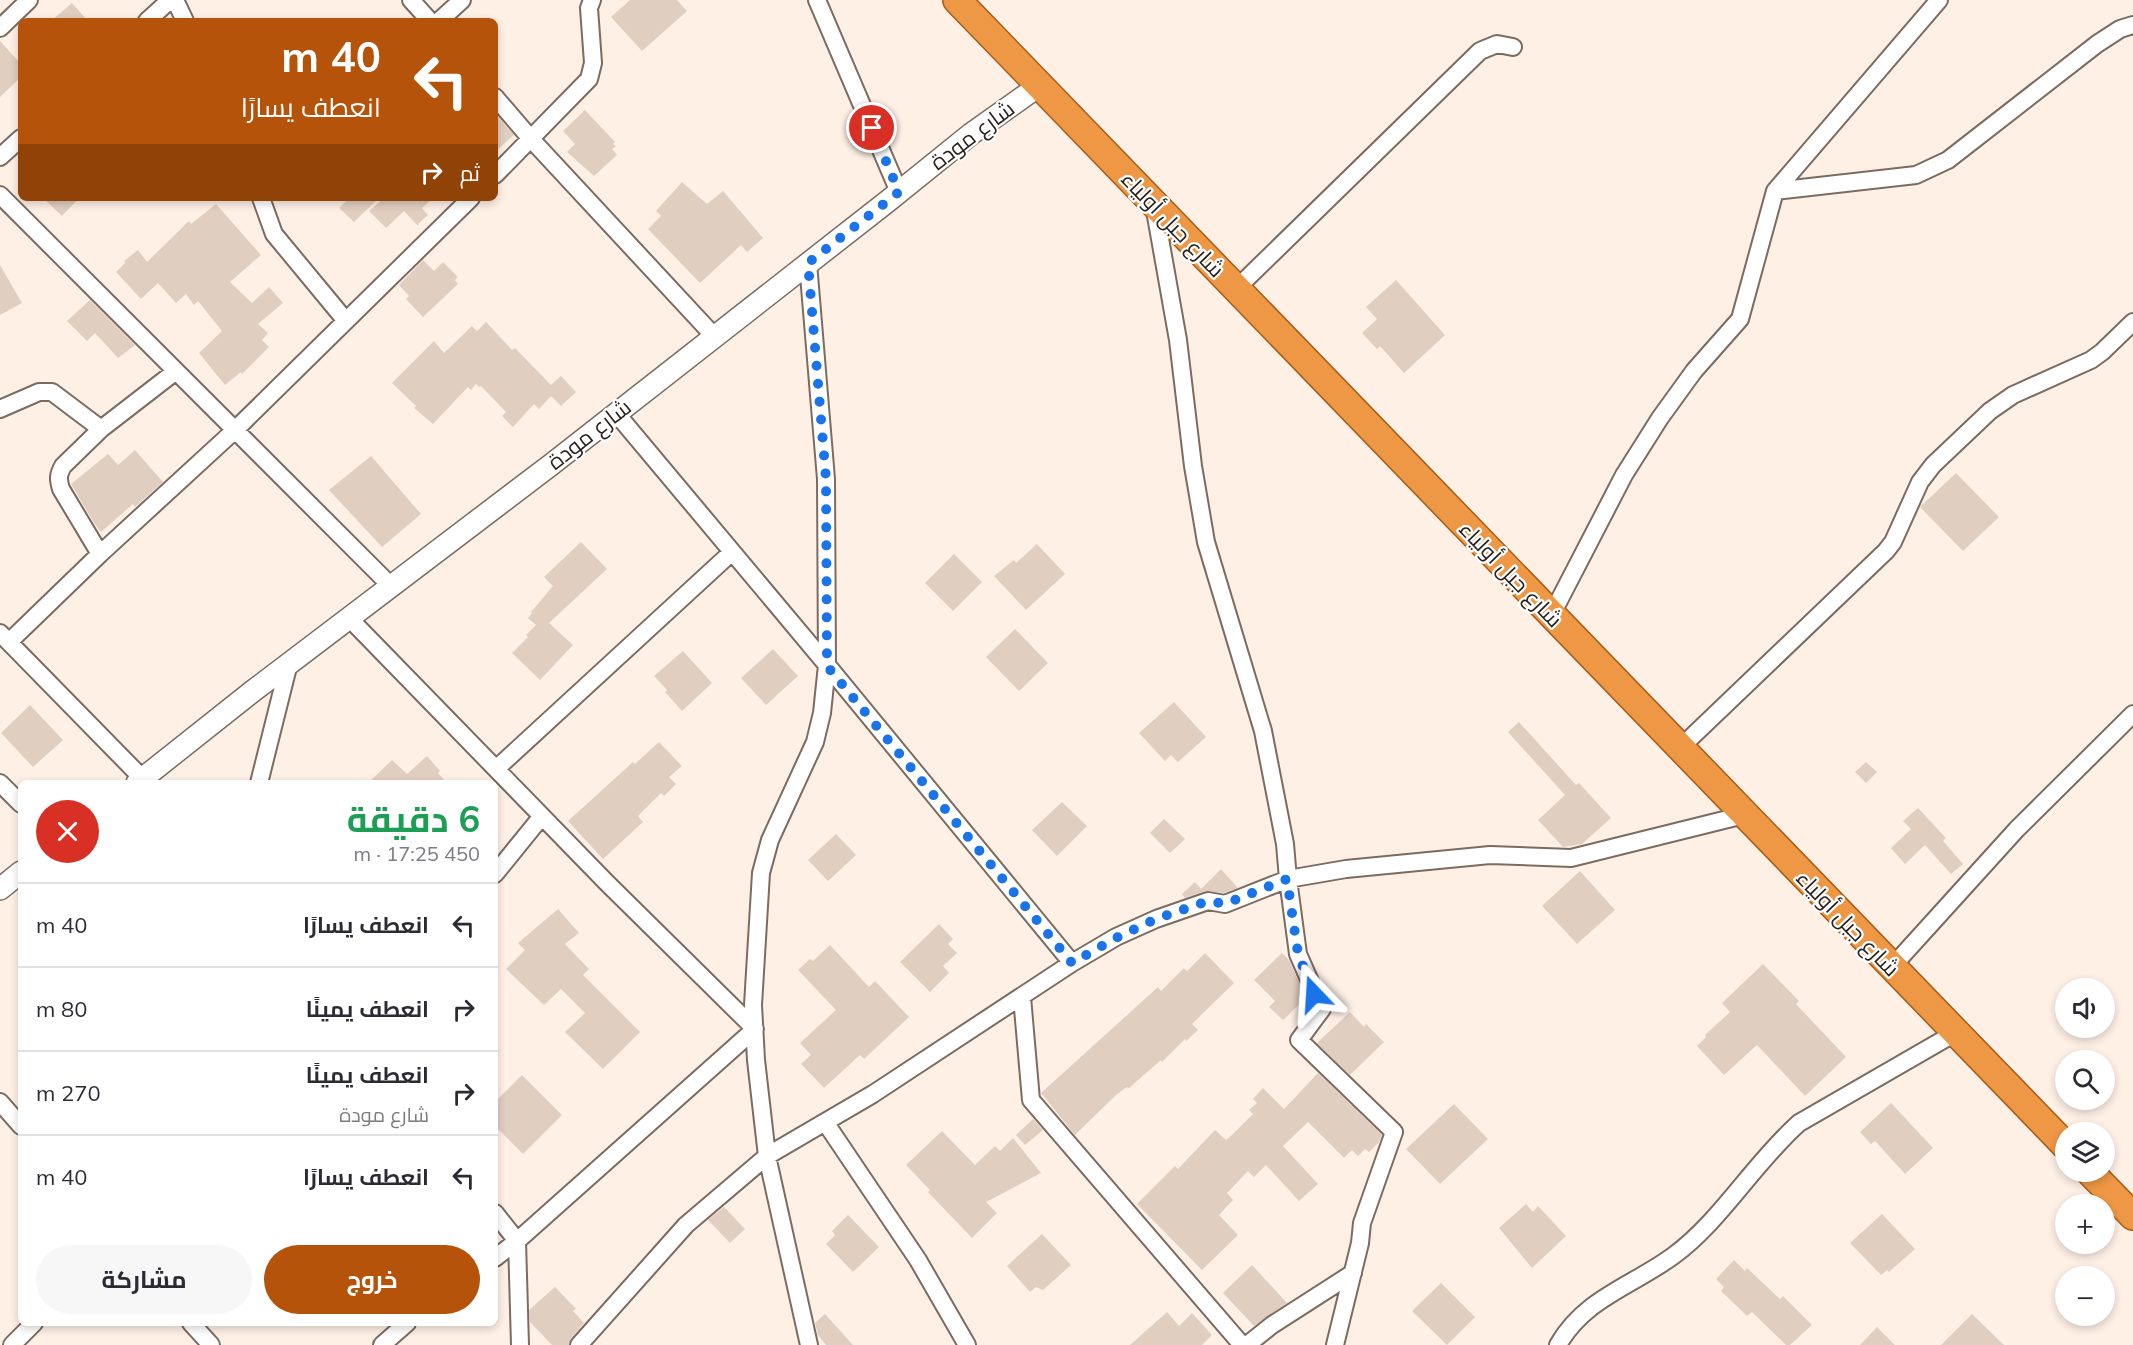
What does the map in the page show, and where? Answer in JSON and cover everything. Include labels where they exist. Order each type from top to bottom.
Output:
[{"type":"highway","name":"شارع جبل أولياء","points":[[957,0],[1891,968],[2055,1135]]},
{"type":"highway","points":[[2100,1182],[2133,1216]]},
{"type":"street","points":[[0,28],[29,0]]},
{"type":"street","points":[[150,18],[170,0]]},
{"type":"street","points":[[175,0],[184,18]]},
{"type":"street","points":[[411,0],[427,18]]},
{"type":"street","points":[[442,18],[462,0]]},
{"type":"street","points":[[498,172],[589,79],[593,63],[589,8],[592,0]]},
{"type":"street","points":[[817,0],[899,192]]},
{"type":"street","points":[[1551,616],[1624,475],[1660,418],[1694,371],[1740,319],[1775,191],[1939,0]]},
{"type":"street","points":[[1775,191],[1916,175],[1932,168],[1948,160],[2097,44],[2120,29],[2133,25]]},
{"type":"street","points":[[1236,289],[1480,51],[1497,44],[1513,47]]},
{"type":"street","name":"شارع مودة","points":[[141,780],[289,663],[616,413],[971,134],[1040,85]]},
{"type":"street","points":[[498,100],[714,336]]},
{"type":"street","points":[[0,157],[18,141]]},
{"type":"street","points":[[0,195],[391,586]]},
{"type":"street","points":[[262,201],[274,234],[346,321]]},
{"type":"street","points":[[139,780],[5,638],[235,430],[468,201]]},
{"type":"street","points":[[1154,203],[1178,340],[1193,466],[1206,542],[1263,731],[1285,844],[1287,879],[1298,954],[1322,1009],[1299,1040],[1395,1132],[1362,1223],[1360,1244],[1335,1345]]},
{"type":"street","points":[[808,263],[826,479],[827,666],[822,713],[815,742],[770,840],[761,873],[753,1005],[756,1060],[767,1156],[809,1345]]},
{"type":"street","points":[[1679,748],[1886,551],[1893,542],[1920,482],[1933,465],[1960,439],[2002,401],[2096,356],[2133,322]]},
{"type":"street","points":[[100,554],[62,489],[58,479],[63,466],[101,429],[176,371]]},
{"type":"street","points":[[0,410],[39,392],[52,392],[101,429]]},
{"type":"street","points":[[616,413],[1072,963]]},
{"type":"street","points":[[496,769],[732,552]]},
{"type":"street","points":[[349,618],[542,816],[755,1029]]},
{"type":"street","points":[[260,780],[289,663]]},
{"type":"street","points":[[1891,968],[2017,830],[2133,714]]},
{"type":"street","points":[[0,783],[18,801]]},
{"type":"street","points":[[579,1345],[686,1225],[767,1156],[873,1094],[1072,963],[1156,919],[1208,901],[1225,904],[1287,879],[1346,869],[1490,855],[1571,858],[1744,815]]},
{"type":"street","points":[[498,870],[542,816]]},
{"type":"street","points":[[0,888],[18,874]]},
{"type":"street","points":[[1022,997],[1031,1100],[1242,1345]]},
{"type":"street","points":[[498,1255],[517,1241],[755,1029]]},
{"type":"street","points":[[1558,1345],[1566,1332],[1589,1307],[1671,1257],[1696,1238],[1777,1143],[1798,1123],[1955,1033]]},
{"type":"street","points":[[0,1102],[13,1118]]},
{"type":"street","points":[[825,1122],[918,1260],[968,1345]]},
{"type":"street","points":[[498,1217],[517,1241],[520,1345]]},
{"type":"street","points":[[1247,1345],[1272,1325],[1353,1273]]},
{"type":"street","points":[[12,1345],[31,1326]]},
{"type":"street","points":[[194,1326],[211,1345]]},
{"type":"street","points":[[382,1345],[403,1326]]},
{"type":"building","points":[[630,0],[677,0],[687,11],[642,51],[611,17]]},
{"type":"building","points":[[72,3],[85,18],[54,18]]},
{"type":"building","points":[[0,41],[18,61],[18,80],[0,97]]},
{"type":"building","points":[[585,110],[615,142],[613,144],[616,146],[612,149],[617,155],[594,176],[567,152],[575,144],[563,131]]},
{"type":"building","points":[[498,116],[514,135],[498,149]]},
{"type":"building","points":[[682,182],[707,204],[723,191],[763,238],[747,252],[741,245],[700,283],[648,229],[661,216],[656,211]]},
{"type":"building","points":[[46,201],[76,201],[62,216]]},
{"type":"building","points":[[346,201],[376,201],[354,222],[339,208]]},
{"type":"building","points":[[381,201],[430,201],[422,208],[428,215],[417,225],[404,211],[386,228],[369,211]]},
{"type":"building","points":[[216,204],[261,255],[230,282],[252,303],[269,287],[283,303],[258,324],[268,333],[262,340],[269,347],[242,374],[241,372],[225,385],[199,353],[222,331],[198,301],[194,305],[186,294],[176,303],[158,283],[141,299],[116,272],[125,263],[124,261],[138,250],[147,262],[189,221],[191,224]]},
{"type":"building","points":[[423,260],[434,271],[443,262],[458,277],[455,280],[458,284],[423,317],[406,299],[409,296],[399,285]]},
{"type":"building","points":[[0,265],[22,303],[0,315]]},
{"type":"building","points":[[1396,280],[1445,335],[1404,373],[1380,346],[1377,349],[1362,333],[1377,319],[1366,307]]},
{"type":"building","points":[[90,300],[135,345],[118,358],[95,333],[87,341],[67,321]]},
{"type":"building","points":[[486,322],[512,350],[515,348],[551,385],[561,376],[576,392],[561,406],[551,396],[539,409],[534,404],[513,427],[502,416],[506,412],[481,386],[476,384],[471,390],[468,387],[433,424],[414,408],[416,406],[392,383],[434,341],[444,353],[472,326],[477,331]]},
{"type":"building","points":[[135,450],[163,482],[135,507],[133,504],[101,532],[71,484],[108,454],[118,465]]},
{"type":"building","points":[[371,456],[421,514],[382,547],[329,490]]},
{"type":"building","points":[[1956,473],[1999,517],[1963,551],[1920,507]]},
{"type":"building","points":[[581,542],[607,569],[549,623],[573,645],[540,680],[512,653],[536,625],[528,618],[553,586],[544,577]]},
{"type":"building","points":[[1037,544],[1065,574],[1026,610],[994,576],[1014,560],[1016,563]]},
{"type":"building","points":[[954,554],[982,582],[953,611],[925,583]]},
{"type":"building","points":[[1015,629],[1048,663],[1019,691],[986,657]]},
{"type":"building","points":[[773,649],[798,676],[766,705],[741,678]]},
{"type":"building","points":[[683,651],[712,683],[682,711],[654,676]]},
{"type":"building","points":[[1174,702],[1206,737],[1178,762],[1171,755],[1165,761],[1139,733]]},
{"type":"building","points":[[30,705],[63,740],[33,767],[1,733]]},
{"type":"building","points":[[1519,722],[1576,785],[1579,783],[1611,818],[1582,844],[1563,847],[1538,820],[1565,795],[1508,732]]},
{"type":"building","points":[[659,742],[682,766],[669,777],[676,784],[664,796],[661,793],[638,816],[643,822],[603,859],[568,821],[633,762],[635,764]]},
{"type":"building","points":[[427,756],[444,780],[371,780],[392,760],[407,774]]},
{"type":"building","points":[[1866,762],[1877,772],[1866,783],[1855,772]]},
{"type":"building","points":[[1062,802],[1087,826],[1057,856],[1032,830]]},
{"type":"building","points":[[1918,808],[1946,838],[1943,841],[1963,864],[1951,874],[1925,845],[1905,864],[1891,848],[1911,829],[1903,821]]},
{"type":"building","points":[[1164,819],[1185,839],[1170,853],[1150,833]]},
{"type":"building","points":[[836,834],[856,855],[828,881],[808,860]]},
{"type":"building","points":[[1221,869],[1238,888],[1224,893],[1205,891],[1185,898],[1182,894],[1195,882],[1201,889]]},
{"type":"building","points":[[1580,871],[1615,910],[1577,944],[1542,906]]},
{"type":"building","points":[[558,909],[579,933],[565,944],[589,969],[583,975],[640,1032],[603,1069],[565,1032],[585,1013],[561,989],[544,1005],[506,969],[525,950],[518,943]]},
{"type":"building","points":[[939,924],[953,939],[948,944],[957,953],[943,966],[949,973],[930,992],[900,962]]},
{"type":"building","points":[[830,945],[869,987],[875,981],[909,1017],[864,1059],[860,1055],[824,1088],[801,1064],[811,1055],[800,1043],[836,1010],[798,970],[810,959],[813,961]]},
{"type":"building","points":[[1205,953],[1234,983],[1192,1024],[1198,1030],[1186,1041],[1185,1039],[1162,1062],[1161,1060],[1129,1088],[1127,1087],[1116,1095],[1075,1135],[1041,1093],[1158,987],[1161,991],[1184,968],[1187,971]]},
{"type":"building","points":[[1282,953],[1289,960],[1306,998],[1283,1020],[1269,1007],[1275,1001],[1254,980]]},
{"type":"building","points":[[1763,964],[1799,1001],[1796,1004],[1846,1057],[1805,1096],[1757,1045],[1724,1075],[1697,1046],[1706,1037],[1705,1035],[1730,1012],[1722,1003]]},
{"type":"building","points":[[1350,1012],[1364,1027],[1366,1024],[1384,1042],[1350,1075],[1317,1043]]},
{"type":"building","points":[[1318,1073],[1382,1135],[1379,1142],[1369,1152],[1365,1149],[1358,1156],[1352,1150],[1344,1158],[1308,1122],[1283,1146],[1318,1184],[1299,1201],[1266,1165],[1254,1177],[1248,1171],[1227,1193],[1233,1200],[1219,1215],[1238,1235],[1202,1270],[1137,1204],[1175,1166],[1178,1169],[1215,1130],[1226,1140],[1232,1135],[1253,1114],[1249,1110],[1257,1103],[1253,1099],[1263,1088],[1284,1109]]},
{"type":"building","points":[[522,1075],[562,1115],[523,1154],[498,1129],[498,1099]]},
{"type":"building","points":[[1891,1103],[1933,1148],[1905,1174],[1875,1141],[1871,1144],[1860,1132]]},
{"type":"building","points":[[1454,1104],[1488,1139],[1440,1184],[1406,1149]]},
{"type":"building","points":[[1033,1119],[1043,1130],[1025,1145],[1016,1135]]},
{"type":"building","points":[[942,1131],[975,1165],[995,1146],[1000,1151],[1013,1138],[1041,1173],[986,1202],[997,1213],[972,1238],[906,1165]]},
{"type":"building","points":[[1526,1204],[1533,1212],[1538,1206],[1566,1236],[1532,1268],[1499,1228]]},
{"type":"building","points":[[724,1207],[745,1229],[730,1243],[708,1220]]},
{"type":"building","points":[[1882,1214],[1915,1249],[1889,1272],[1887,1270],[1881,1275],[1850,1243]]},
{"type":"building","points":[[848,1215],[879,1247],[853,1272],[826,1244],[835,1235],[832,1231]]},
{"type":"building","points":[[1042,1234],[1071,1265],[1043,1290],[1036,1287],[1030,1292],[1007,1266]]},
{"type":"building","points":[[1734,1260],[1745,1271],[1747,1268],[1780,1299],[1783,1296],[1812,1325],[1790,1345],[1786,1345],[1752,1312],[1747,1316],[1721,1291],[1724,1287],[1716,1279]]},
{"type":"building","points":[[1252,1265],[1287,1303],[1254,1326],[1223,1293]]},
{"type":"building","points":[[1441,1283],[1475,1317],[1447,1345],[1412,1311]]},
{"type":"building","points":[[555,1287],[576,1309],[573,1311],[584,1323],[571,1338],[569,1345],[552,1345],[530,1322],[529,1310]]},
{"type":"building","points":[[1167,1312],[1179,1326],[1192,1313],[1212,1335],[1202,1345],[1130,1345]]},
{"type":"building","points":[[825,1314],[853,1345],[826,1345],[818,1335],[815,1323]]},
{"type":"building","points":[[1972,1314],[2004,1345],[1941,1345]]},
{"type":"building","points":[[1877,1327],[1895,1345],[1860,1345]]},
{"type":"route","points":[[872,128],[899,192],[808,263],[826,479],[827,666],[1072,963],[1156,919],[1208,901],[1225,904],[1287,879],[1298,954],[1314,994]]}]
